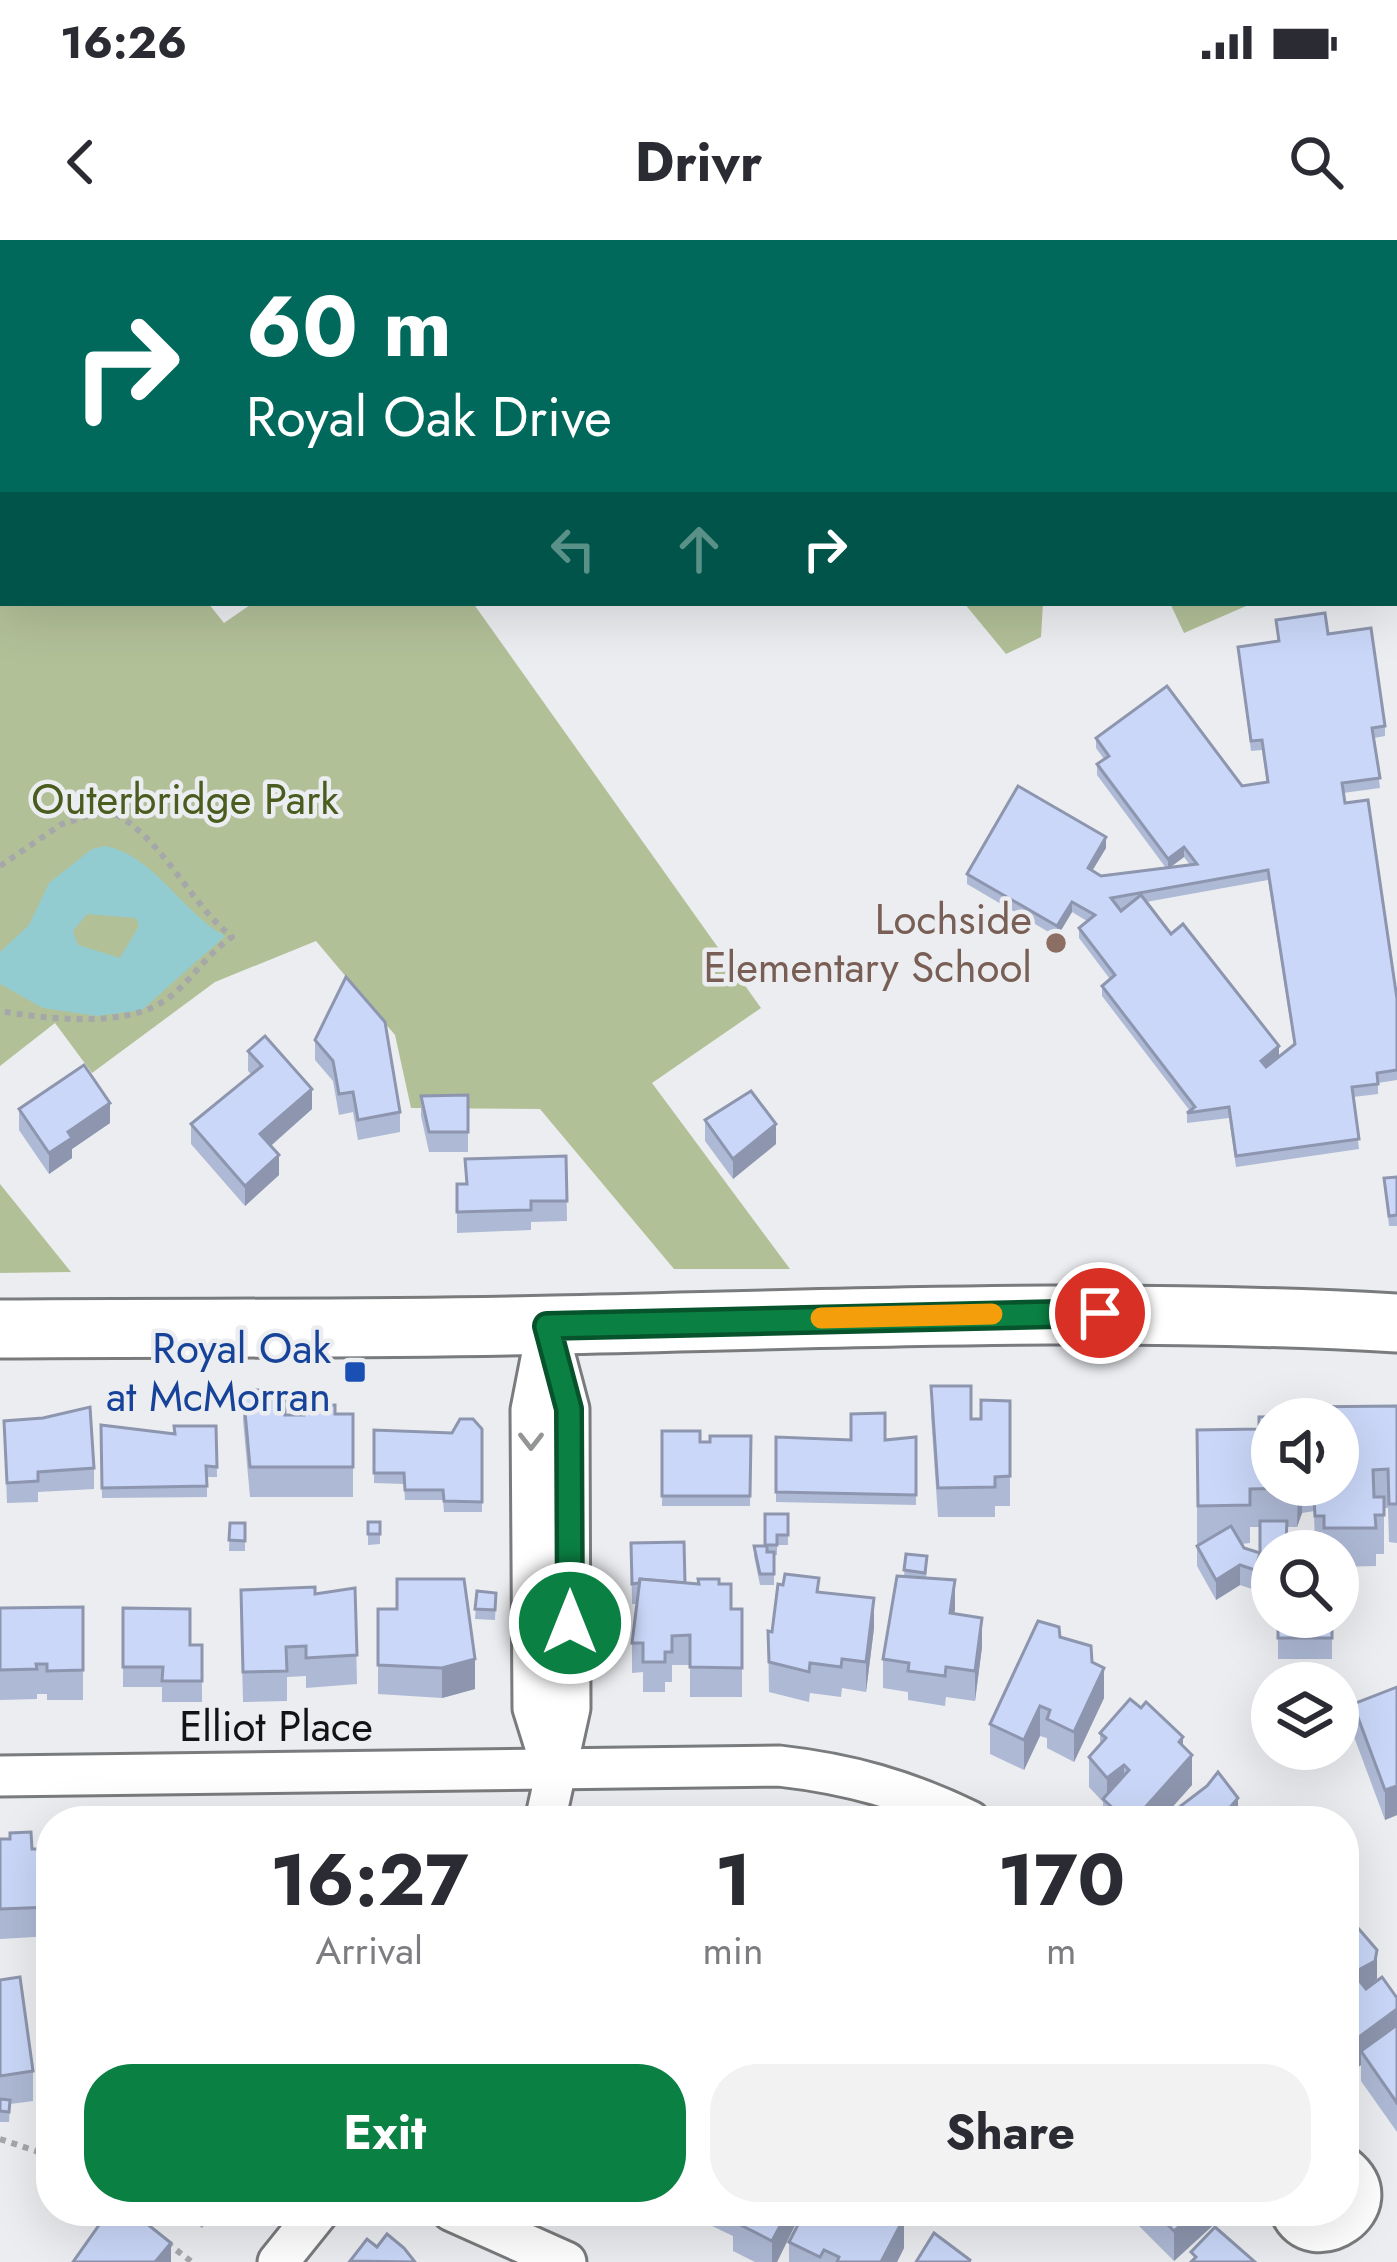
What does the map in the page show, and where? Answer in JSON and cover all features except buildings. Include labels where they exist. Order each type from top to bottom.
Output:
[{"type":"main road","points":[[0,1330],[547,1326],[1016,1313],[1227,1313],[1397,1322]]},
{"type":"street","points":[[547,1326],[569,1409],[570,1708],[547,1806]]},
{"type":"street","name":"Elliot Place","points":[[0,1776],[553,1772],[717,1765],[842,1773],[903,1789],[939,1806]]},
{"type":"street","points":[[1301,2226],[1312,2242],[1340,2246],[1354,2240],[1364,2231],[1373,2206],[1359,2177]]},
{"type":"street","points":[[278,2262],[307,2226]]},
{"type":"street","points":[[486,2226],[566,2262]]},
{"type":"path","points":[[0,866],[80,816],[107,810],[143,834],[227,934],[174,993],[140,1014],[94,1018],[0,1011]]},
{"type":"path","points":[[0,2139],[36,2151]]},
{"type":"path","points":[[160,2236],[192,2262]]},
{"type":"green space","name":"Outerbridge Park","points":[[0,606],[210,606],[224,623],[249,606],[475,606],[761,1008],[652,1083],[790,1269],[674,1269],[540,1109],[411,1108],[395,1035],[316,941],[215,982],[92,1073],[55,1023],[0,1066]]},
{"type":"green space","points":[[966,606],[1043,606],[1041,637],[1006,654]]},
{"type":"green space","points":[[1171,606],[1246,606],[1184,633]]},
{"type":"green space","points":[[0,1184],[71,1272],[0,1273]]},
{"type":"water","points":[[106,846],[140,861],[225,936],[142,1010],[97,1016],[43,1008],[0,984],[0,952],[29,925],[49,883],[92,849]],"holes":[[[87,914],[136,918],[139,926],[120,958],[78,945],[73,931]]]},
{"type":"slow traffic","points":[[821,1318],[992,1314]]},
{"type":"place","name":"Lochside Elementary School","points":[[1056,943]]},
{"type":"place","name":"Royal Oak at McMorran","points":[[355,1372]]},
{"type":"route","points":[[570,1623],[569,1409],[547,1326],[1100,1313]]}]
